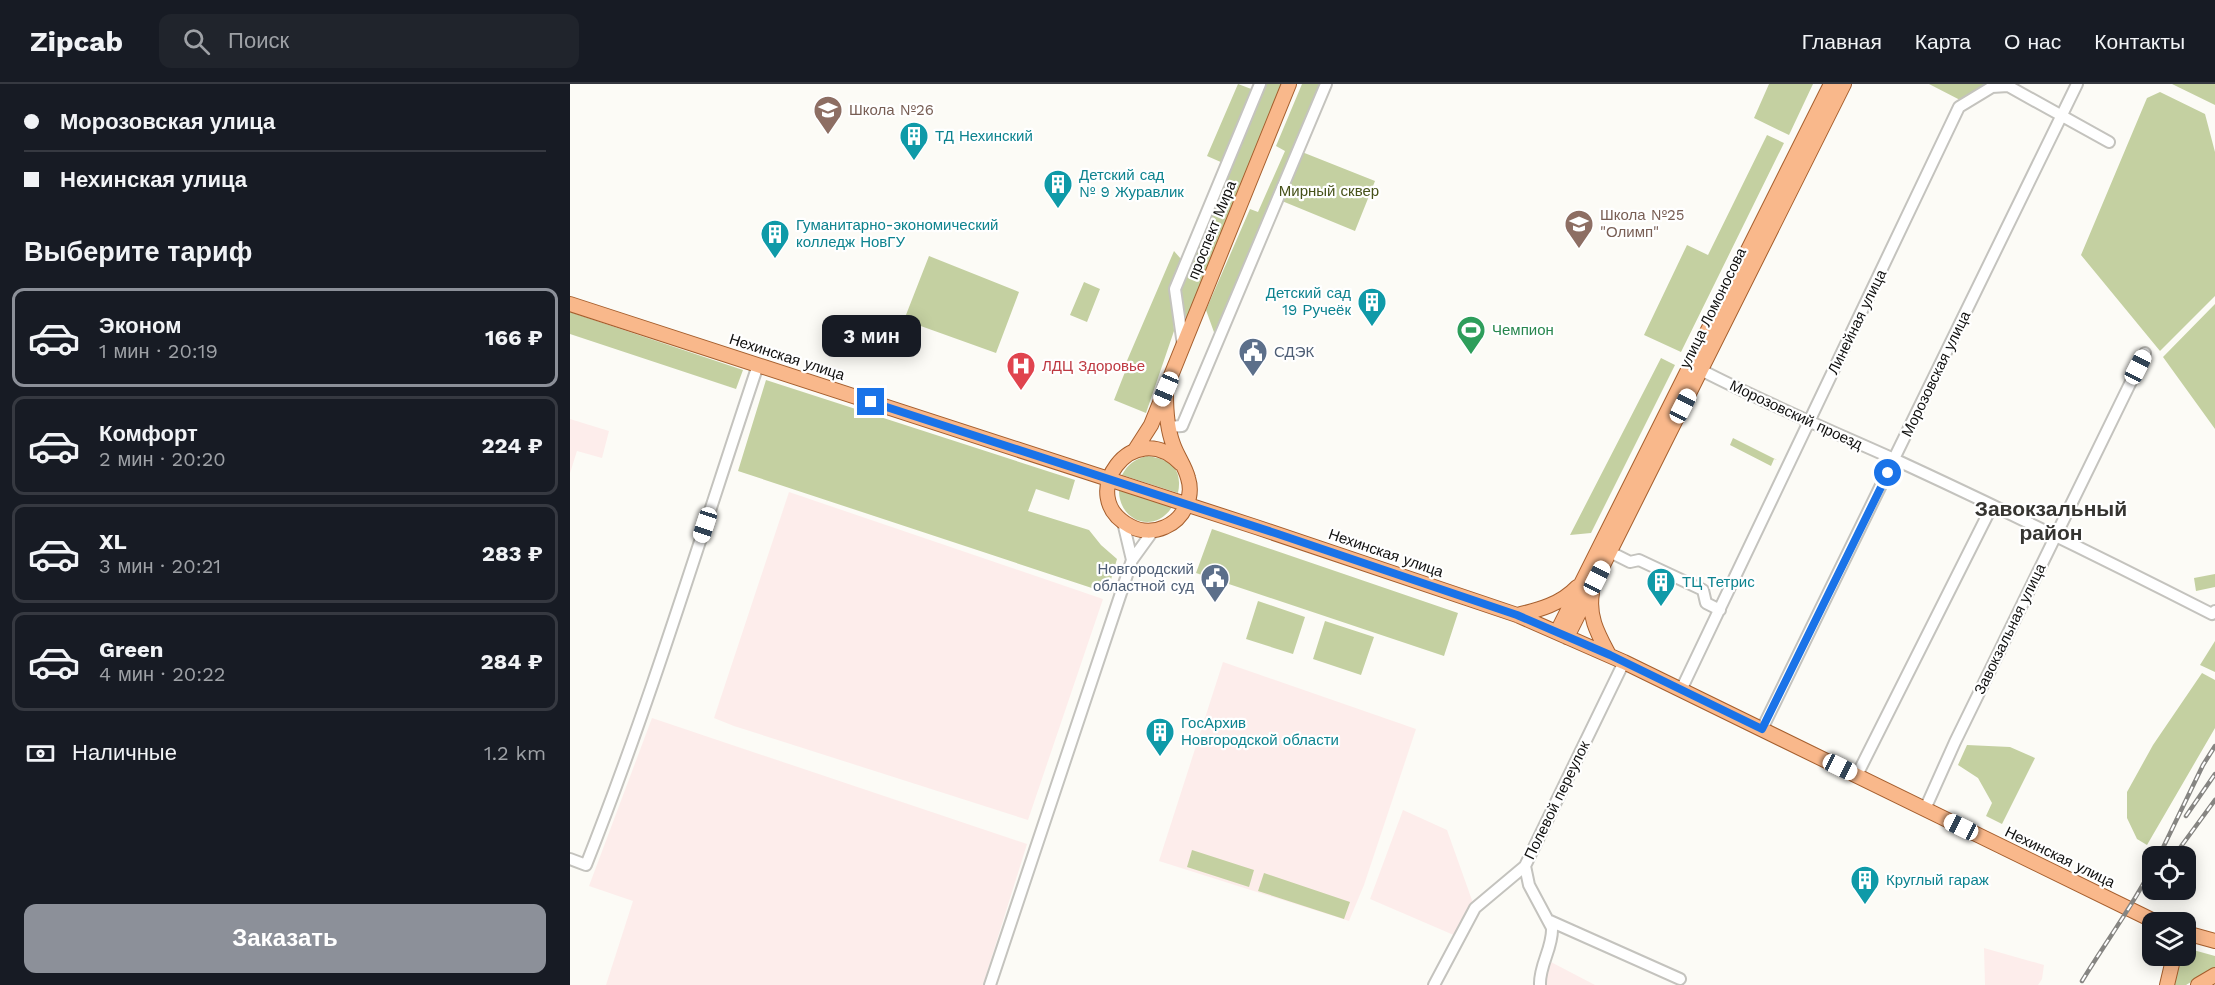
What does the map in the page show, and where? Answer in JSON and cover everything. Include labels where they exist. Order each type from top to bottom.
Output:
[{"type":"main road","name":"проспект Мира","points":[[1109,479],[1118,462],[1135,450],[1151,425],[1289,84]]},
{"type":"main road","name":"улица Ломоносова","points":[[1517,615],[1544,608],[1572,592],[1591,577],[1610,552],[1643,472],[1701,370],[1831,84]]},
{"type":"main road","name":"улица Ломоносова","points":[[1562,634],[1789,179],[1844,84]]},
{"type":"main road","name":"Нехинская улица","points":[[570,304],[1187,504],[1517,615],[1610,655],[2142,917]]},
{"type":"main road","name":"проспект Мира","points":[[1166,389],[1181,464],[1186,471],[1190,488],[1187,504]]},
{"type":"main road","points":[[1135,450],[1152,448],[1160,450],[1168,453],[1181,464]]},
{"type":"main road","points":[[1109,479],[1110,503],[1123,522],[1132,527],[1153,531],[1174,522],[1187,504]]},
{"type":"main road","name":"улица Ломоносова","points":[[1591,577],[1591,613],[1596,631],[1610,655]]},
{"type":"main road","points":[[2196,936],[2215,941]]},
{"type":"main road","points":[[2168,985],[2172,966]]},
{"type":"main road","points":[[2198,985],[2215,975]]},
{"type":"street","points":[[1183,345],[1175,289],[1260,84]]},
{"type":"street","points":[[1175,427],[1326,84]]},
{"type":"street","name":"Морозовская улица","points":[[1762,729],[2078,84]]},
{"type":"street","name":"Линейная улица","points":[[1681,690],[1959,107],[1992,87],[2008,86],[2109,142]]},
{"type":"street","name":"Завокзальная улица","points":[[1925,809],[2054,536],[2145,353]]},
{"type":"street","points":[[570,860],[586,865],[616,789],[758,365]]},
{"type":"street","name":"Морозовский проезд","points":[[1701,370],[1810,423],[1992,506],[2212,614],[2215,611]]},
{"type":"street","points":[[1857,776],[1992,506]]},
{"type":"street","points":[[1123,522],[1132,560]]},
{"type":"street","points":[[990,985],[1132,560],[1153,531]]},
{"type":"street","points":[[1610,552],[1629,562],[1639,560],[1703,590],[1706,603],[1720,610]]},
{"type":"street","name":"Полевой переулок","points":[[1434,985],[1475,908],[1525,866],[1624,662]]},
{"type":"street","points":[[1525,866],[1532,893],[1550,921],[1552,936],[1542,964],[1540,985]]},
{"type":"street","points":[[1550,921],[1680,979]]},
{"type":"shaded area","points":[[570,419],[609,431],[602,458],[577,451],[570,473]]},
{"type":"shaded area","points":[[789,492],[1103,599],[1028,820],[714,718]]},
{"type":"shaded area","points":[[1223,662],[1416,729],[1364,885],[1349,921],[1159,861]]},
{"type":"shaded area","points":[[652,718],[1027,844],[983,985],[606,985],[633,901],[589,886]]},
{"type":"shaded area","points":[[1403,810],[1447,830],[1473,903],[1456,936],[1370,899]]},
{"type":"shaded area","points":[[1984,948],[2044,965],[2042,979],[2038,985],[1985,985]]},
{"type":"shaded area","points":[[1549,961],[1595,985],[1545,985]]},
{"type":"green space","points":[[1238,84],[1254,90],[1223,163],[1207,156]]},
{"type":"green space","points":[[1265,84],[1283,84],[1185,327],[1178,286]]},
{"type":"green space","points":[[1302,84],[1322,84],[1215,335],[1206,310],[1250,209],[1258,212],[1285,151],[1276,146]]},
{"type":"green space","points":[[1769,84],[1813,84],[1789,135],[1754,118]]},
{"type":"green space","points":[[1929,84],[1985,84],[1962,101]]},
{"type":"green space","points":[[2172,84],[2215,84],[2215,105]]},
{"type":"green space","points":[[2160,92],[2205,114],[2215,152],[2215,296],[2160,351],[2081,255],[2147,98]]},
{"type":"green space","points":[[1767,135],[1784,143],[1681,352],[1644,335],[1687,245],[1708,255]]},
{"type":"green space","name":"Мирный сквер","points":[[1302,152],[1375,181],[1355,231],[1282,201]]},
{"type":"green space","points":[[1174,251],[1181,259],[1172,287],[1174,331],[1146,413],[1114,400],[1125,372],[1126,363]]},
{"type":"green space","points":[[929,256],[1019,292],[996,353],[904,320]]},
{"type":"green space","points":[[1084,282],[1100,289],[1087,322],[1070,315]]},
{"type":"green space","points":[[2215,304],[2215,429],[2163,357]]},
{"type":"green space","points":[[570,312],[743,370],[736,389],[570,334]]},
{"type":"green space","points":[[1661,358],[1675,365],[1591,533],[1570,535]]},
{"type":"green space","points":[[766,380],[1075,480],[1069,500],[1036,489],[1028,511],[1089,530],[1117,559],[1107,593],[738,471]]},
{"type":"green space","points":[[1733,438],[1777,460],[1774,459],[1771,466],[1730,445]]},
{"type":"green space","points":[[1147,456],[1168,462],[1173,466],[1178,477],[1178,493],[1122,475],[1132,462]]},
{"type":"green space","points":[[1119,489],[1172,507],[1165,516],[1156,520],[1147,522],[1138,520],[1124,509]]},
{"type":"green space","points":[[1212,529],[1458,613],[1444,656],[1196,573]]},
{"type":"green space","points":[[2215,574],[2215,587],[2196,591],[2194,578]]},
{"type":"green space","points":[[1258,601],[1305,617],[1293,654],[1246,639]]},
{"type":"green space","points":[[1325,621],[1374,637],[1361,675],[1313,659]]},
{"type":"green space","points":[[2215,641],[2215,672],[2200,665]]},
{"type":"green space","points":[[2202,673],[2215,680],[2215,728],[2147,845],[2137,839],[2127,818],[2127,792],[2153,745]]},
{"type":"green space","points":[[1967,745],[2010,747],[2035,758],[2002,824],[1986,816],[1992,803],[1978,778],[1958,765]]},
{"type":"green space","points":[[1192,850],[1254,870],[1249,887],[1187,867]]},
{"type":"green space","points":[[1264,873],[1350,902],[1344,919],[1258,891]]},
{"type":"green space","points":[[2196,951],[2215,956],[2215,968],[2186,985],[2175,985],[2176,966],[2196,966]]},
{"type":"railway","points":[[2164,846],[2203,765],[2215,746]]},
{"type":"railway","points":[[2186,816],[2215,774]]},
{"type":"railway","points":[[2181,846],[2215,800]]},
{"type":"railway","points":[[2082,981],[2142,885]]},
{"type":"place","name":"Школа №26","points":[[828,136]]},
{"type":"place","name":"ТД Нехинский","points":[[914,162]]},
{"type":"place","name":"Детский сад № 9 Журавлик","points":[[1058,210]]},
{"type":"place","name":"Школа №25 \"Олимп\"","points":[[1579,250]]},
{"type":"place","name":"Гуманитарно-экономический колледж НовГУ","points":[[775,260]]},
{"type":"place","name":"Детский сад 19 Ручеёк","points":[[1372,328]]},
{"type":"place","name":"Чемпион","points":[[1471,356]]},
{"type":"place","name":"СДЭК","points":[[1253,378]]},
{"type":"place","name":"ЛДЦ Здоровье","points":[[1021,392]]},
{"type":"place","name":"Новгородский областной суд","points":[[1215,604]]},
{"type":"place","name":"ТЦ Тетрис","points":[[1661,608]]},
{"type":"place","name":"ГосАрхив Новгородской области","points":[[1160,758]]},
{"type":"place","name":"Круглый гараж","points":[[1865,906]]},
{"type":"district","name":"Завокзальный район","points":[[2051,520]]},
{"type":"route","points":[[871,402],[1278,534],[1517,615],[1610,655],[1762,729],[1888,473]]}]
